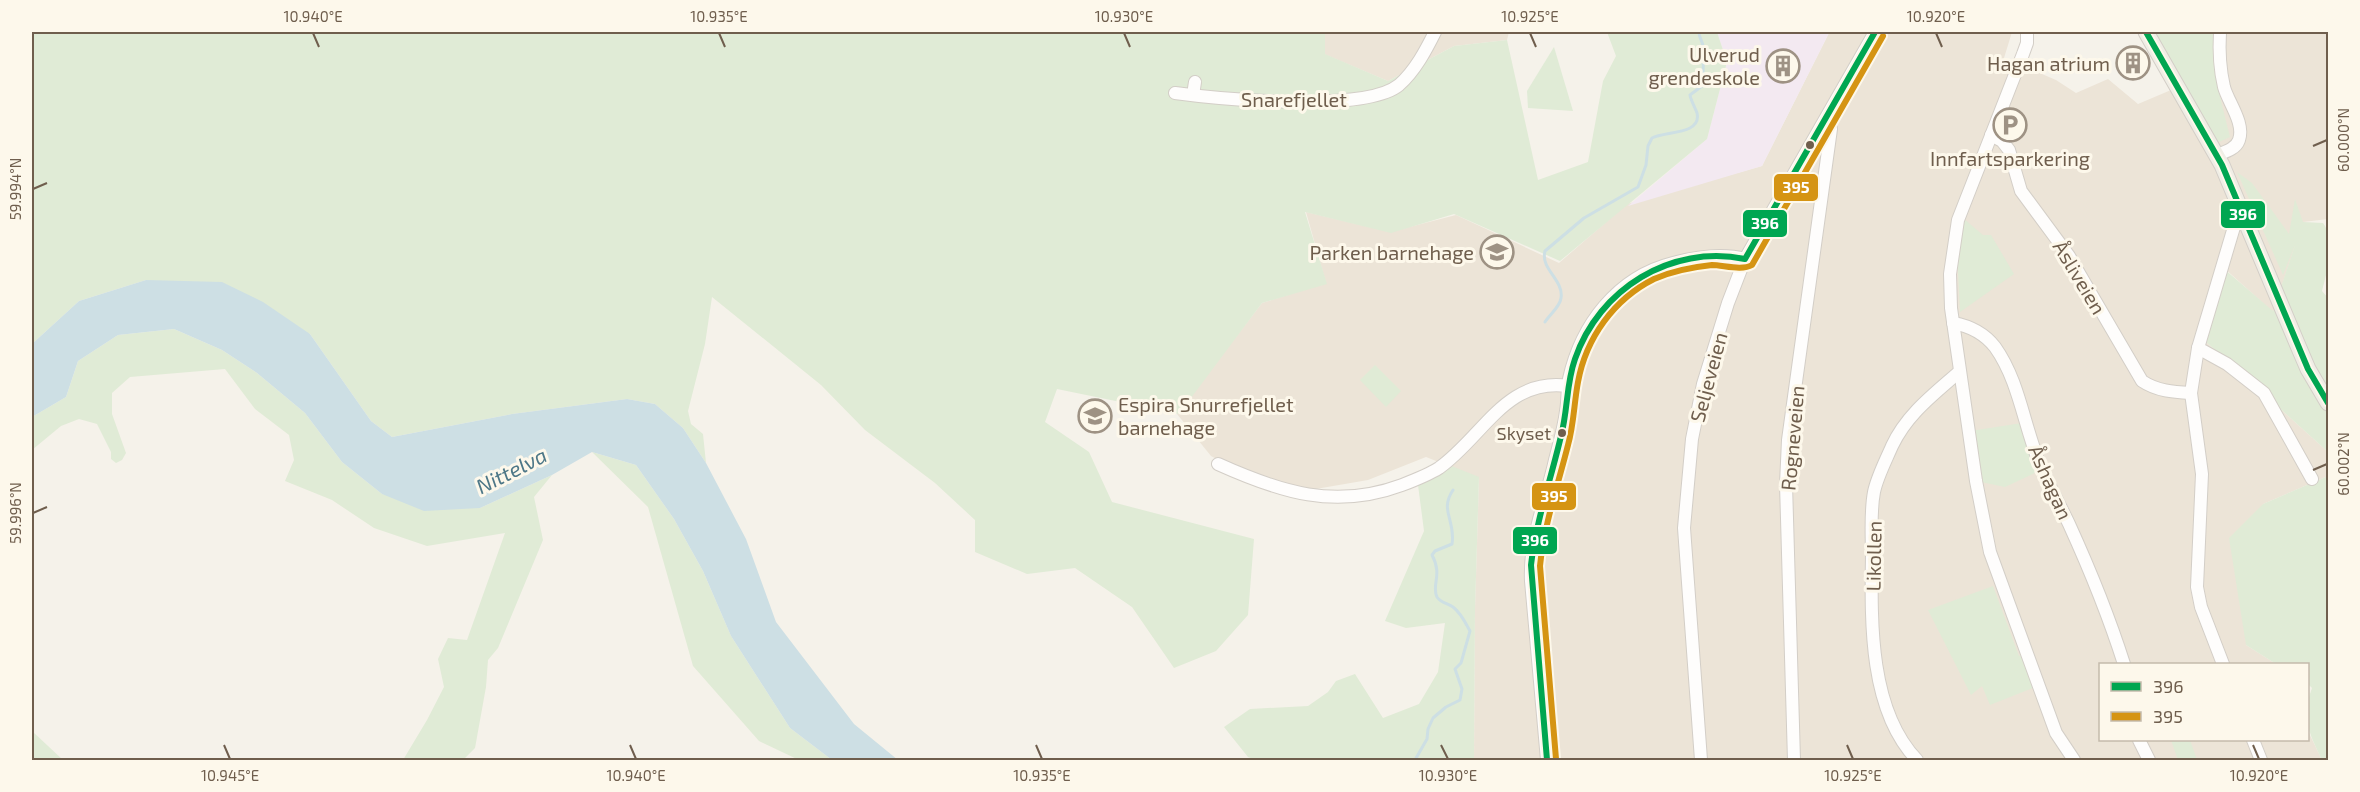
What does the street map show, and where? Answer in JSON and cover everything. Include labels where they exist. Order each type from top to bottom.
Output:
[{"type":"main road","points":[[2146,32],[2217,155],[2299,348],[2328,403]]},
{"type":"street","name":"Snarefjellet","points":[[1175,93],[1245,99],[1330,102],[1367,98],[1397,86],[1420,60],[1435,32]]},
{"type":"street","name":"Seljeveien","points":[[1701,760],[1685,547],[1688,467],[1703,384],[1728,303],[1745,259],[1875,32]]},
{"type":"street","points":[[2027,32],[2027,43],[1990,135],[1954,237],[1950,274],[1953,323],[1959,372],[1990,552],[2056,733],[2074,760]]},
{"type":"street","points":[[2217,155],[2235,146],[2240,137],[2239,127],[2224,86],[2219,43],[2220,32]]},
{"type":"street","points":[[1193,95],[1195,82]]},
{"type":"street","name":"Rogneveien","points":[[1794,760],[1786,484],[1788,440],[1831,129],[1827,118]]},
{"type":"street","name":"Åsliveien","points":[[1990,135],[2002,141],[2009,150],[2021,191],[2069,256],[2142,381],[2166,391],[2191,393]]},
{"type":"street","points":[[2223,663],[2201,607],[2197,587],[2202,474],[2191,393],[2198,348],[2234,227]]},
{"type":"street","points":[[1547,760],[1530,569],[1534,535],[1565,419],[1568,386],[1578,352],[1591,323],[1605,304],[1624,287],[1649,272],[1676,262],[1720,256],[1745,259]]},
{"type":"street","name":"Åshagan","points":[[1953,323],[1975,330],[1985,337],[1994,346],[2007,369],[2040,465],[2070,526],[2100,597],[2124,663]]},
{"type":"street","points":[[2198,348],[2227,364],[2264,393],[2312,479]]},
{"type":"street","name":"Likollen","points":[[1917,760],[1904,747],[1889,716],[1877,671],[1872,622],[1874,492],[1893,444],[1916,410],[1959,372]]},
{"type":"street","points":[[1218,464],[1261,483],[1294,493],[1340,497],[1374,493],[1415,480],[1441,466],[1503,406],[1525,390],[1551,384],[1568,386]]},
{"type":"street","points":[[2140,741],[2149,760]]},
{"type":"street","points":[[2253,741],[2261,760]]},
{"type":"shaded area","points":[[1325,32],[1509,32],[1507,40],[1454,46],[1388,81],[1324,54]]},
{"type":"shaded area","points":[[1717,32],[1829,33],[1762,166],[1628,206],[1707,139],[1727,62]]},
{"type":"shaded area","points":[[1827,32],[2012,32],[2004,58],[2056,80],[2076,93],[2108,79],[2138,104],[2197,79],[2177,32],[2328,32],[2328,219],[2303,222],[2273,312],[2224,268],[2204,340],[2328,452],[2328,476],[2263,504],[2246,645],[2274,663],[2099,663],[2099,741],[2309,741],[2309,733],[2322,760],[1474,760],[1479,478],[1426,457],[1368,480],[1310,490],[1262,484],[1211,456],[1177,414],[1262,303],[1326,283],[1306,212],[1390,232],[1456,215],[1559,263],[1627,204],[1762,166],[1829,33]]},
{"type":"green space","points":[[32,32],[1325,32],[1325,54],[1388,81],[1454,46],[1507,40],[1538,180],[1588,162],[1603,81],[1616,56],[1607,32],[1717,32],[1727,62],[1707,139],[1560,261],[1454,214],[1391,233],[1305,212],[1327,284],[1262,303],[1179,414],[1057,389],[1045,422],[1089,452],[1112,502],[1254,539],[1248,615],[1216,651],[1174,668],[1132,607],[1075,568],[1027,574],[975,552],[975,520],[935,483],[865,430],[821,385],[712,297],[705,344],[688,411],[691,424],[703,434],[706,463],[683,428],[655,404],[627,399],[512,414],[392,437],[371,421],[310,334],[146,280],[79,301],[32,344]]},
{"type":"green space","points":[[2156,32],[2214,32],[2215,71],[2230,137],[2217,143],[2161,46]]},
{"type":"green space","points":[[1554,47],[1573,111],[1528,108],[1527,91]]},
{"type":"green space","points":[[2237,172],[2252,183],[2289,234],[2295,199],[2303,222],[2323,223],[2327,230],[2330,247],[2322,291],[2328,298],[2328,452],[2204,340],[2223,268],[2273,311],[2295,245],[2283,275]]},
{"type":"green space","points":[[1964,219],[1983,235],[1991,235],[2014,274],[1960,312],[1957,251]]},
{"type":"green space","points":[[174,329],[222,350],[257,373],[305,413],[342,462],[382,494],[480,508],[552,475],[534,497],[543,540],[498,648],[488,660],[486,687],[475,748],[463,760],[403,760],[444,687],[438,659],[448,638],[467,640],[505,533],[427,546],[374,528],[332,500],[285,481],[294,460],[289,435],[255,409],[225,369],[130,377],[112,393],[112,414],[126,453],[122,460],[116,463],[111,459],[111,452],[97,424],[79,419],[61,426],[32,450],[32,417],[66,397],[78,361],[118,335]]},
{"type":"green space","points":[[1375,365],[1401,391],[1386,407],[1360,380]]},
{"type":"green space","points":[[2022,423],[2037,472],[2005,487],[1976,481],[1970,431]]},
{"type":"green space","points":[[592,452],[636,465],[674,519],[703,571],[731,636],[790,728],[832,760],[799,760],[759,741],[693,666],[648,507]]},
{"type":"green space","points":[[1439,461],[1479,477],[1474,760],[1256,760],[1248,757],[1224,727],[1250,709],[1308,706],[1328,692],[1336,681],[1355,674],[1383,718],[1419,704],[1438,672],[1445,623],[1406,628],[1385,621],[1424,531],[1418,485]]},
{"type":"green space","points":[[2328,476],[2328,760],[2322,760],[2309,728],[2309,699],[2312,688],[2309,685],[2309,663],[2274,663],[2246,645],[2229,538],[2263,504]]},
{"type":"green space","points":[[1993,586],[2019,656],[2023,655],[2035,687],[1990,705],[1982,686],[1971,695],[1928,610]]},
{"type":"green space","points":[[32,731],[63,760],[32,760]]},
{"type":"green space","points":[[2171,741],[2190,741],[2197,760],[2178,760]]},
{"type":"water","name":"Nittelva","points":[[146,280],[222,282],[263,302],[310,334],[371,421],[392,437],[512,414],[627,399],[655,404],[683,428],[706,463],[746,539],[776,622],[854,724],[898,760],[832,760],[790,728],[731,636],[703,571],[674,519],[636,465],[592,452],[552,475],[480,508],[424,511],[382,494],[342,462],[305,413],[257,373],[222,350],[174,329],[118,335],[78,361],[66,397],[32,417],[32,344],[79,301]]},
{"type":"waterway","points":[[1545,322],[1561,298],[1559,286],[1546,263],[1545,251],[1584,218],[1638,187],[1652,138],[1688,129],[1697,120],[1697,113],[1690,95],[1702,86],[1703,44],[1699,32]]},
{"type":"waterway","points":[[1415,760],[1427,739],[1433,718],[1446,707],[1460,700],[1462,689],[1455,669],[1461,663],[1470,631],[1456,609],[1437,597],[1435,589],[1437,568],[1432,555],[1435,551],[1452,544],[1448,504],[1453,490]]},
{"type":"transit line","name":"396","points":[[1547,760],[1531,565],[1540,516],[1563,426],[1572,368],[1586,334],[1601,312],[1641,277],[1691,258],[1717,256],[1745,259],[1875,32]]},
{"type":"transit line","name":"396","points":[[2146,32],[2222,165],[2308,369],[2328,403]]},
{"type":"transit line","name":"395","points":[[1556,759],[1540,566],[1548,520],[1570,437],[1578,382],[1588,350],[1595,335],[1614,309],[1626,297],[1654,279],[1690,268],[1712,265],[1738,268],[1752,265],[1883,36]]},
{"type":"place","name":"Hagan atrium","points":[[2133,63]]},
{"type":"place","name":"Ulverud grendeskole","points":[[1783,66]]},
{"type":"place","name":"Innfartsparkering","points":[[2010,125]]},
{"type":"place","name":"Parken barnehage","points":[[1497,252]]},
{"type":"place","name":"Espira Snurrefjellet barnehage","points":[[1095,416]]},
{"type":"place","name":"Skyset","points":[[1562,433]]}]
